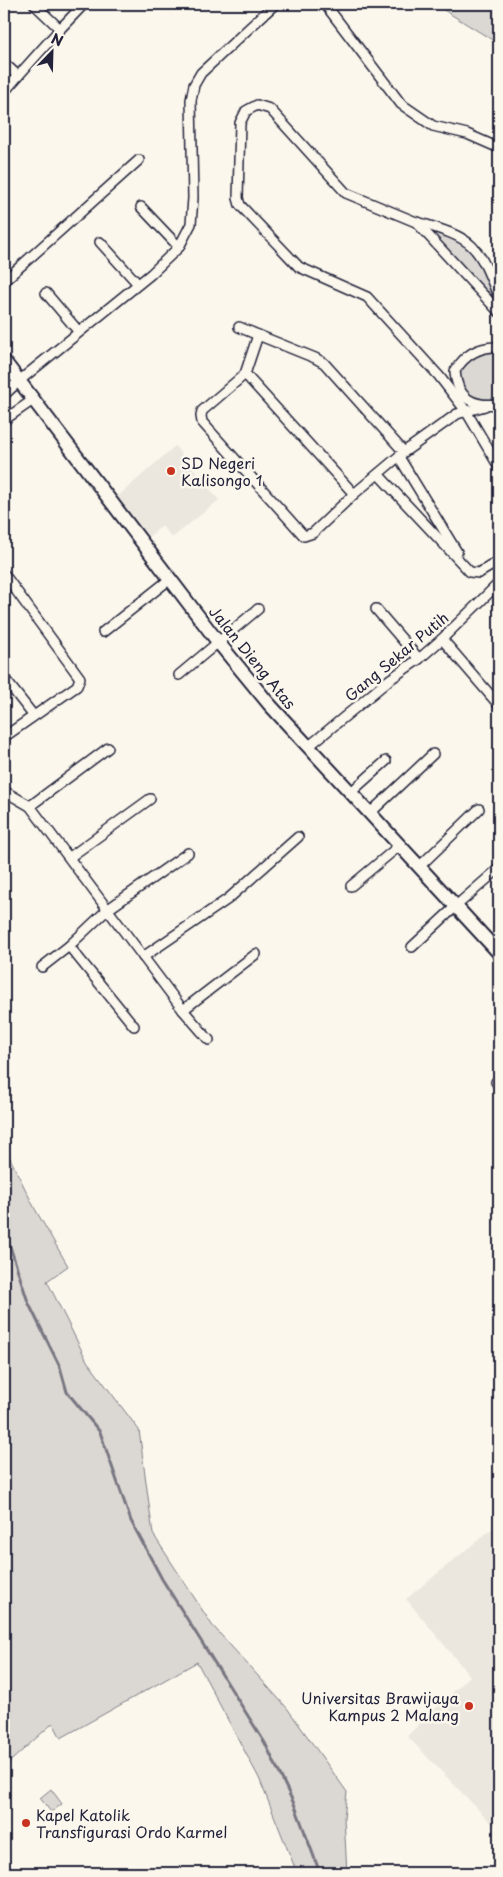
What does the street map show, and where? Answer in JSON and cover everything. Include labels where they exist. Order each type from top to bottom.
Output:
[{"type":"street","points":[[34,4],[60,29]]},
{"type":"street","points":[[4,92],[84,4]]},
{"type":"street","points":[[4,395],[18,381],[138,284],[179,247],[191,224],[193,198],[191,100],[194,85],[201,73],[275,4]]},
{"type":"street","points":[[325,4],[401,104],[433,126],[467,134],[499,148]]},
{"type":"street","points":[[4,63],[18,76]]},
{"type":"street","points":[[499,298],[482,256],[476,248],[459,236],[416,222],[346,193],[270,109],[258,105],[246,110],[240,123],[238,198],[240,205],[299,268],[366,297],[439,376],[458,401],[462,412],[499,467]]},
{"type":"street","points":[[4,281],[139,160]]},
{"type":"street","points":[[141,207],[179,247]]},
{"type":"street","points":[[416,222],[499,312]]},
{"type":"street","points":[[100,242],[138,284]]},
{"type":"street","points":[[46,294],[79,332]]},
{"type":"street","points":[[238,327],[324,363],[402,454],[466,567]]},
{"type":"street","points":[[258,335],[245,374],[202,411],[202,422],[304,536],[313,533],[354,494],[402,454],[462,412],[499,404]]},
{"type":"street","points":[[458,401],[455,371],[462,359],[477,350],[499,347]]},
{"type":"street","name":"Jalan Dieng Atas","points":[[4,361],[218,642],[269,704],[499,953]]},
{"type":"street","points":[[439,376],[455,371]]},
{"type":"street","points":[[245,374],[354,494]]},
{"type":"street","points":[[458,390],[470,401],[485,406]]},
{"type":"street","points":[[5,416],[33,400]]},
{"type":"street","points":[[378,474],[470,572],[478,573],[499,561]]},
{"type":"street","points":[[4,574],[80,678],[77,686],[4,737]]},
{"type":"street","points":[[103,632],[170,579]]},
{"type":"street","name":"Gang Sekar Putih","points":[[308,747],[389,680],[419,659],[499,583]]},
{"type":"street","points":[[179,675],[258,609]]},
{"type":"street","points":[[376,609],[419,659]]},
{"type":"street","points":[[442,639],[498,704]]},
{"type":"street","points":[[4,678],[33,715]]},
{"type":"street","points":[[30,806],[108,748]]},
{"type":"street","points":[[369,814],[433,754]]},
{"type":"street","points":[[350,793],[386,761]]},
{"type":"street","points":[[4,791],[30,806],[183,1010],[209,1040]]},
{"type":"street","points":[[70,857],[150,800]]},
{"type":"street","points":[[419,867],[479,809]]},
{"type":"street","points":[[143,957],[228,899],[298,837]]},
{"type":"street","points":[[351,886],[399,846]]},
{"type":"street","points":[[42,967],[69,946],[107,910],[188,853]]},
{"type":"street","points":[[412,947],[496,872]]},
{"type":"street","points":[[69,946],[134,1026]]},
{"type":"street","points":[[183,1010],[256,954]]},
{"type":"shaded area","points":[[434,4],[499,4],[499,44]]},
{"type":"shaded area","points":[[435,233],[444,233],[465,245],[480,266],[491,291],[486,290],[435,236]]},
{"type":"shaded area","points":[[487,353],[499,353],[499,398],[482,398],[466,392],[459,376],[470,361]]},
{"type":"shaded area","name":"SD Negeri Kalisongo 1","points":[[175,446],[219,500],[172,538],[162,526],[147,538],[117,497]]},
{"type":"shaded area","points":[[4,1146],[35,1209],[68,1266],[47,1281],[87,1361],[139,1430],[153,1534],[212,1625],[287,1708],[347,1792],[344,1818],[347,1873],[297,1873],[259,1778],[197,1662],[61,1738],[53,1723],[4,1767],[4,1641],[10,1636],[4,1625],[4,1381],[8,1378],[4,1373]]},
{"type":"shaded area","name":"Universitas Brawijaya Kampus 2 Malang","points":[[499,1523],[499,1831],[407,1736],[470,1676],[406,1599]]},
{"type":"shaded area","points":[[51,1789],[62,1804],[51,1812],[40,1798]]},
{"type":"waterway","points":[[4,1228],[28,1302],[60,1367],[67,1392],[100,1432],[131,1521],[162,1579],[265,1743],[295,1806],[320,1873]]},
{"type":"place","name":"SD Negeri Kalisongo 1","points":[[171,471]]},
{"type":"place","name":"Universitas Brawijaya Kampus 2 Malang","points":[[469,1706]]},
{"type":"place","name":"Kapel Katolik Transfigurasi Ordo Karmel","points":[[26,1823]]}]
